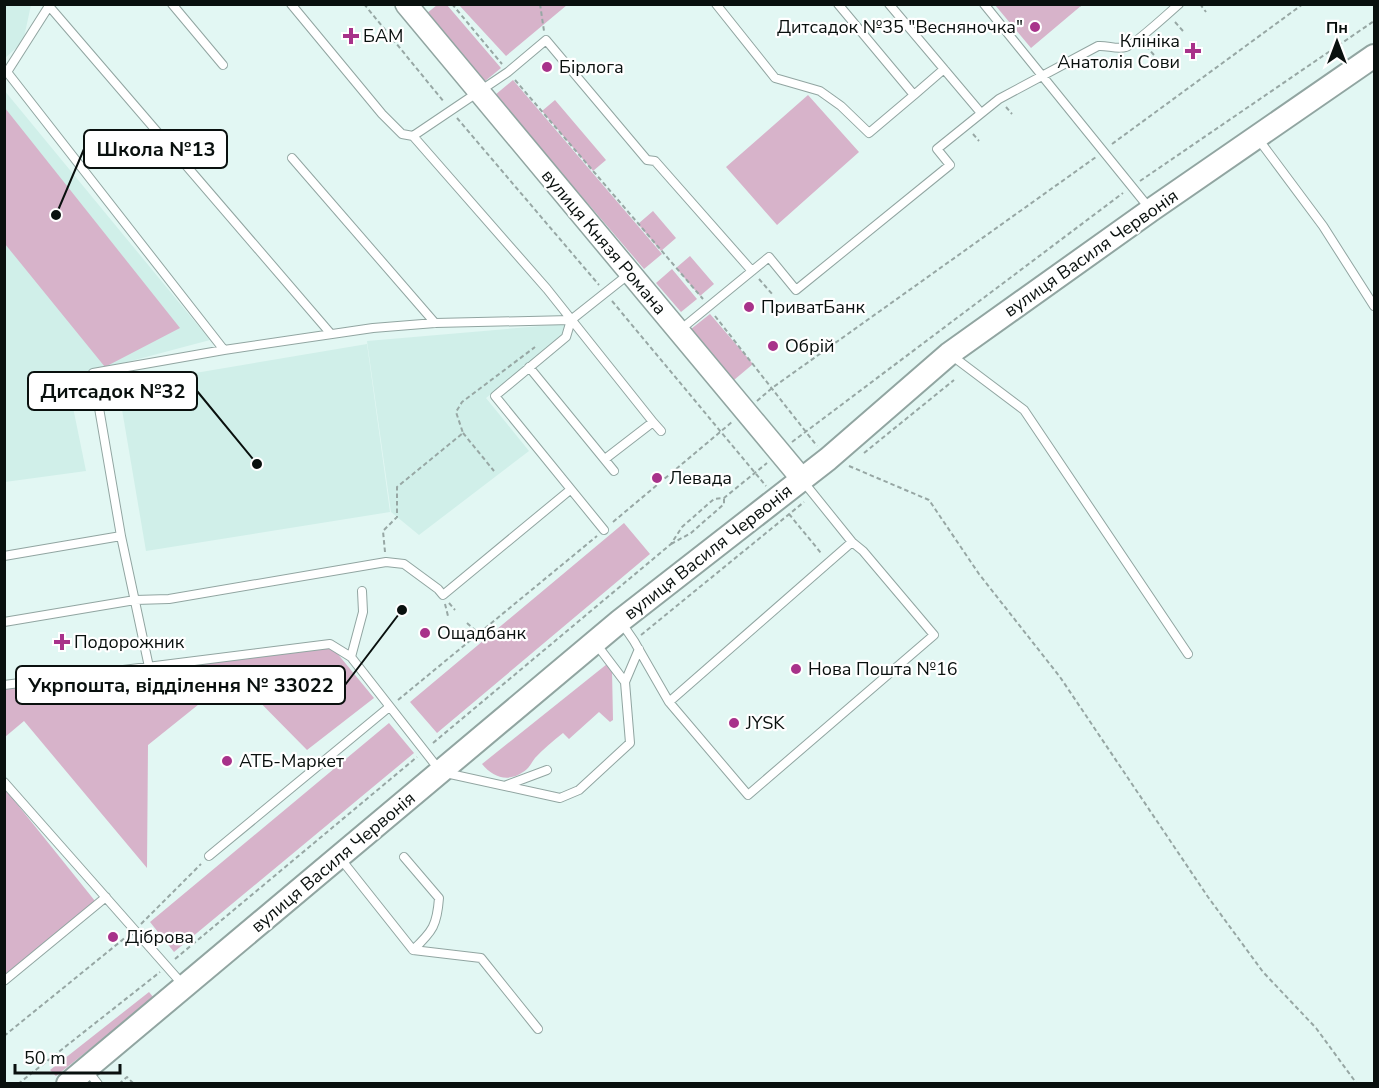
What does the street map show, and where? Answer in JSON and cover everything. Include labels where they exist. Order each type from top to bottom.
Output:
[{"type":"main road","name":"вулиця Василя Червонія","points":[[68,1083],[92,1076],[185,987],[620,621],[808,487],[828,459],[949,354],[1151,210],[1374,56]]},
{"type":"street","name":"вулиця Князя Романа","points":[[406,4],[808,487]]},
{"type":"lane","points":[[172,4],[223,65]]},
{"type":"lane","points":[[291,4],[388,121],[402,134],[412,136],[571,320],[661,431]]},
{"type":"lane","points":[[716,4],[775,78],[820,91],[841,106],[869,133],[944,69]]},
{"type":"lane","points":[[838,4],[914,95]]},
{"type":"lane","points":[[890,4],[981,113]]},
{"type":"lane","points":[[984,4],[1151,210]]},
{"type":"lane","points":[[678,331],[769,257],[796,290],[950,165],[937,149],[999,99],[1098,46],[1127,47],[1179,4]]},
{"type":"lane","points":[[224,350],[6,73],[49,5],[331,334]]},
{"type":"lane","points":[[412,136],[508,72],[546,40],[647,160],[655,160],[752,271]]},
{"type":"lane","points":[[1257,137],[1323,226],[1374,306]]},
{"type":"lane","points":[[292,158],[435,323]]},
{"type":"lane","points":[[604,530],[495,396],[566,337],[571,320],[630,273]]},
{"type":"lane","points":[[149,667],[121,536],[93,373],[224,350],[373,328],[435,323],[571,320]]},
{"type":"lane","points":[[949,354],[1024,410],[1188,654]]},
{"type":"lane","points":[[530,368],[614,471]]},
{"type":"lane","points":[[605,459],[653,422]]},
{"type":"lane","points":[[620,621],[669,702],[748,795],[934,635],[863,551],[852,542],[808,487]]},
{"type":"lane","points":[[4,622],[135,600],[169,599],[359,569],[386,562],[404,564],[443,595],[570,490]]},
{"type":"lane","points":[[4,556],[121,536]]},
{"type":"lane","points":[[669,702],[852,542]]},
{"type":"lane","points":[[351,657],[363,612],[362,591]]},
{"type":"lane","points":[[595,642],[625,682]]},
{"type":"lane","points":[[4,685],[330,644],[351,657],[388,708],[441,772],[560,798],[576,792],[630,742],[625,682],[639,649]]},
{"type":"lane","points":[[209,856],[388,708]]},
{"type":"lane","points":[[505,786],[547,770]]},
{"type":"lane","points":[[4,782],[185,987]]},
{"type":"lane","points":[[569,783],[576,792]]},
{"type":"lane","points":[[404,856],[439,898],[437,919],[426,938],[412,950]]},
{"type":"lane","points":[[339,857],[412,950],[481,958],[538,1029]]},
{"type":"lane","points":[[4,981],[106,897]]},
{"type":"path","points":[[452,4],[708,307],[839,474],[849,466],[929,500],[979,574],[1060,677],[1208,897],[1256,963],[1316,1028],[1357,1083]]},
{"type":"path","points":[[540,4],[546,40]]},
{"type":"path","points":[[1200,4],[1206,12]]},
{"type":"path","points":[[388,708],[772,388],[1102,152],[1303,4]]},
{"type":"path","points":[[671,544],[682,527],[714,499],[724,498],[805,431],[1131,187],[1374,21]]},
{"type":"path","points":[[752,271],[773,295]]},
{"type":"path","points":[[494,471],[463,432],[456,412],[462,402],[535,347]]},
{"type":"path","points":[[858,459],[954,380]]},
{"type":"path","points":[[386,562],[383,531],[397,517],[397,487],[463,432]]},
{"type":"path","points":[[634,641],[808,487]]},
{"type":"path","points":[[18,1083],[167,967],[671,544],[691,533],[724,504],[724,498]]},
{"type":"path","points":[[467,623],[478,633]]},
{"type":"path","points":[[4,1036],[135,930],[209,856]]},
{"type":"path","points":[[119,1083],[127,1077],[134,1083]]},
{"type":"shaded area","points":[[5,5],[31,5],[23,42],[5,58]]},
{"type":"shaded area","points":[[437,5],[447,5],[501,68],[484,82],[426,14]]},
{"type":"shaded area","points":[[459,5],[567,5],[506,56]]},
{"type":"shaded area","name":"Дитсадок №35 \"Весняночка\"","points":[[995,5],[1082,5],[1031,48]]},
{"type":"shaded area","points":[[513,80],[662,254],[644,269],[495,95]]},
{"type":"shaded area","points":[[4,90],[210,340],[67,378],[86,471],[5,482]]},
{"type":"shaded area","points":[[808,95],[859,152],[777,225],[726,167]]},
{"type":"shaded area","points":[[555,100],[606,160],[593,171],[542,111]]},
{"type":"shaded area","points":[[4,108],[180,328],[105,367],[5,244]]},
{"type":"shaded area","points":[[653,211],[676,238],[661,251],[638,224]]},
{"type":"shaded area","points":[[690,256],[714,284],[700,296],[676,268]]},
{"type":"shaded area","points":[[672,269],[697,299],[681,312],[656,283]]},
{"type":"shaded area","points":[[710,314],[753,364],[734,380],[691,329]]},
{"type":"shaded area","points":[[564,324],[569,331],[486,398],[529,451],[419,535],[391,512],[367,341]]},
{"type":"shaded area","points":[[367,344],[390,512],[146,551],[118,386]]},
{"type":"shaded area","points":[[624,523],[650,554],[437,733],[410,702]]},
{"type":"shaded area","points":[[332,647],[374,698],[307,750],[234,676],[148,745],[147,868],[24,721],[5,737],[4,688]]},
{"type":"shaded area","points":[[607,664],[612,670],[613,720],[610,722],[599,712],[569,739],[563,733],[538,755],[527,769],[515,776],[509,778],[497,776],[482,764]]},
{"type":"shaded area","points":[[389,723],[414,753],[174,952],[150,922]]},
{"type":"shaded area","points":[[5,789],[95,901],[4,975]]},
{"type":"shaded area","points":[[149,992],[154,998],[56,1076],[50,1070]]},
{"type":"place","name":"Дитсадок №35 \"Весняночка\"","points":[[1035,27]]},
{"type":"place","name":"БАМ","points":[[351,36]]},
{"type":"place","name":"Клініка Анатолія Сови","points":[[1193,51]]},
{"type":"place","name":"Бірлога","points":[[547,67]]},
{"type":"place","name":"Школа №13","points":[[56,215]]},
{"type":"place","name":"ПриватБанк","points":[[749,307]]},
{"type":"place","name":"Обрій","points":[[773,346]]},
{"type":"place","name":"Дитсадок №32","points":[[257,464]]},
{"type":"place","name":"Левада","points":[[657,478]]},
{"type":"place","name":"Укрпошта, відділення № 33022","points":[[402,610]]},
{"type":"place","name":"Ощадбанк","points":[[425,633]]},
{"type":"place","name":"Подорожник","points":[[62,642]]},
{"type":"place","name":"Нова Пошта №16","points":[[796,669]]},
{"type":"place","name":"JYSK","points":[[734,723]]},
{"type":"place","name":"АТБ-Маркет","points":[[227,761]]},
{"type":"place","name":"Діброва","points":[[113,937]]}]
